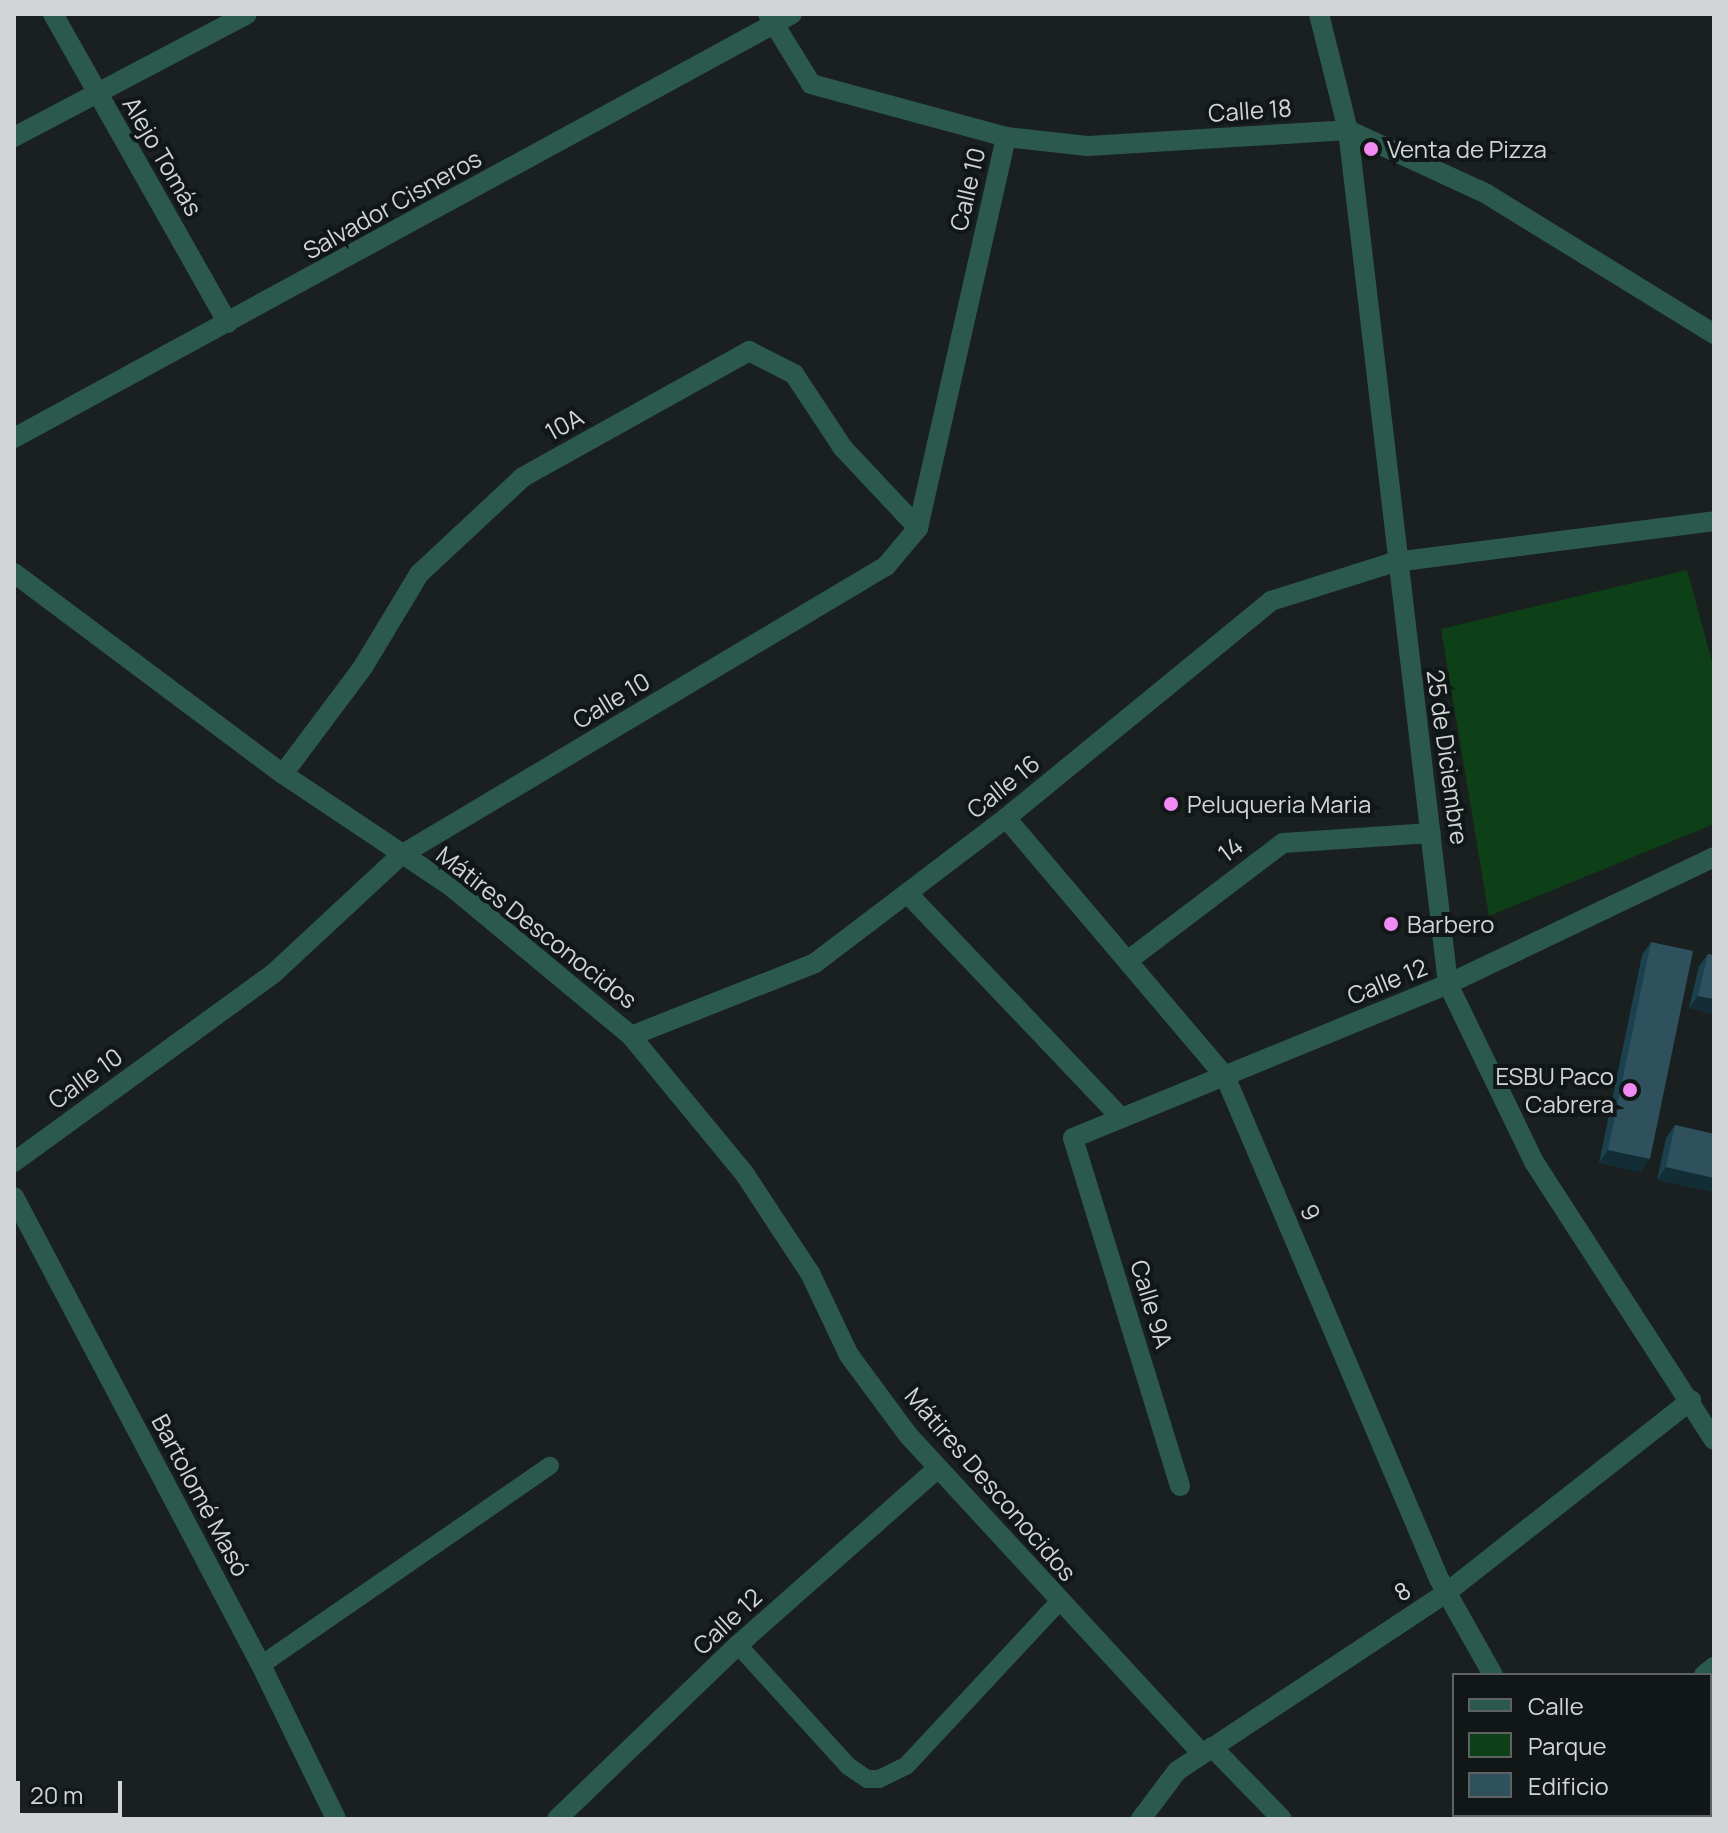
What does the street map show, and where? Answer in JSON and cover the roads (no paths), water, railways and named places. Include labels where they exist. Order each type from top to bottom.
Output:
[{"type":"street","name":"Alejo Tomás","points":[[53,14],[228,323]]},
{"type":"street","points":[[14,137],[247,14]]},
{"type":"street","name":"Salvador Cisneros","points":[[14,438],[228,323],[771,20],[792,14]]},
{"type":"street","name":"25 de Diciembre","points":[[1319,14],[1348,130],[1395,562],[1448,984],[1534,1162],[1711,1428]]},
{"type":"street","name":"Calle 18","points":[[771,20],[811,84],[1006,137],[1088,146],[1348,130],[1485,193],[1714,334]]},
{"type":"street","name":"Calle 10","points":[[14,1162],[274,973],[401,855],[886,566],[918,528],[1006,137]]},
{"type":"street","name":"10A","points":[[283,774],[363,667],[419,574],[513,486],[749,351],[794,374],[843,448],[918,528]]},
{"type":"street","name":"Calle 16","points":[[631,1036],[815,963],[909,895],[1006,818],[1271,601],[1395,562],[1714,521]]},
{"type":"street","name":"Mátires Desconocidos","points":[[14,573],[283,774],[453,888],[631,1036],[744,1173],[810,1273],[849,1355],[937,1469],[1060,1601],[1207,1750],[1282,1819]]},
{"type":"street","name":"9","points":[[1006,818],[1130,959],[1225,1076],[1446,1593],[1492,1673]]},
{"type":"street","name":"14","points":[[1130,959],[1283,843],[1431,833]]},
{"type":"street","name":"Calle 12","points":[[1073,1138],[1448,984],[1714,857]]},
{"type":"street","points":[[909,895],[1121,1118]]},
{"type":"street","name":"Calle 9A","points":[[1073,1138],[1180,1486]]},
{"type":"street","name":"Bartolomé Masó","points":[[14,1197],[261,1665],[336,1819]]},
{"type":"street","name":"8","points":[[1141,1819],[1177,1771],[1446,1593],[1691,1400]]},
{"type":"street","name":"Calle 12","points":[[557,1819],[738,1645],[937,1469]]},
{"type":"lane","points":[[261,1665],[550,1466]]},
{"type":"lane","points":[[738,1645],[848,1766],[867,1779],[879,1779],[906,1766],[1060,1601]]},
{"type":"place","name":"Venta de Pizza","points":[[1371,149]]},
{"type":"place","name":"Peluqueria Maria","points":[[1171,804]]},
{"type":"place","name":"Barbero","points":[[1391,924]]},
{"type":"place","name":"ESBU Paco Cabrera","points":[[1630,1090]]}]
